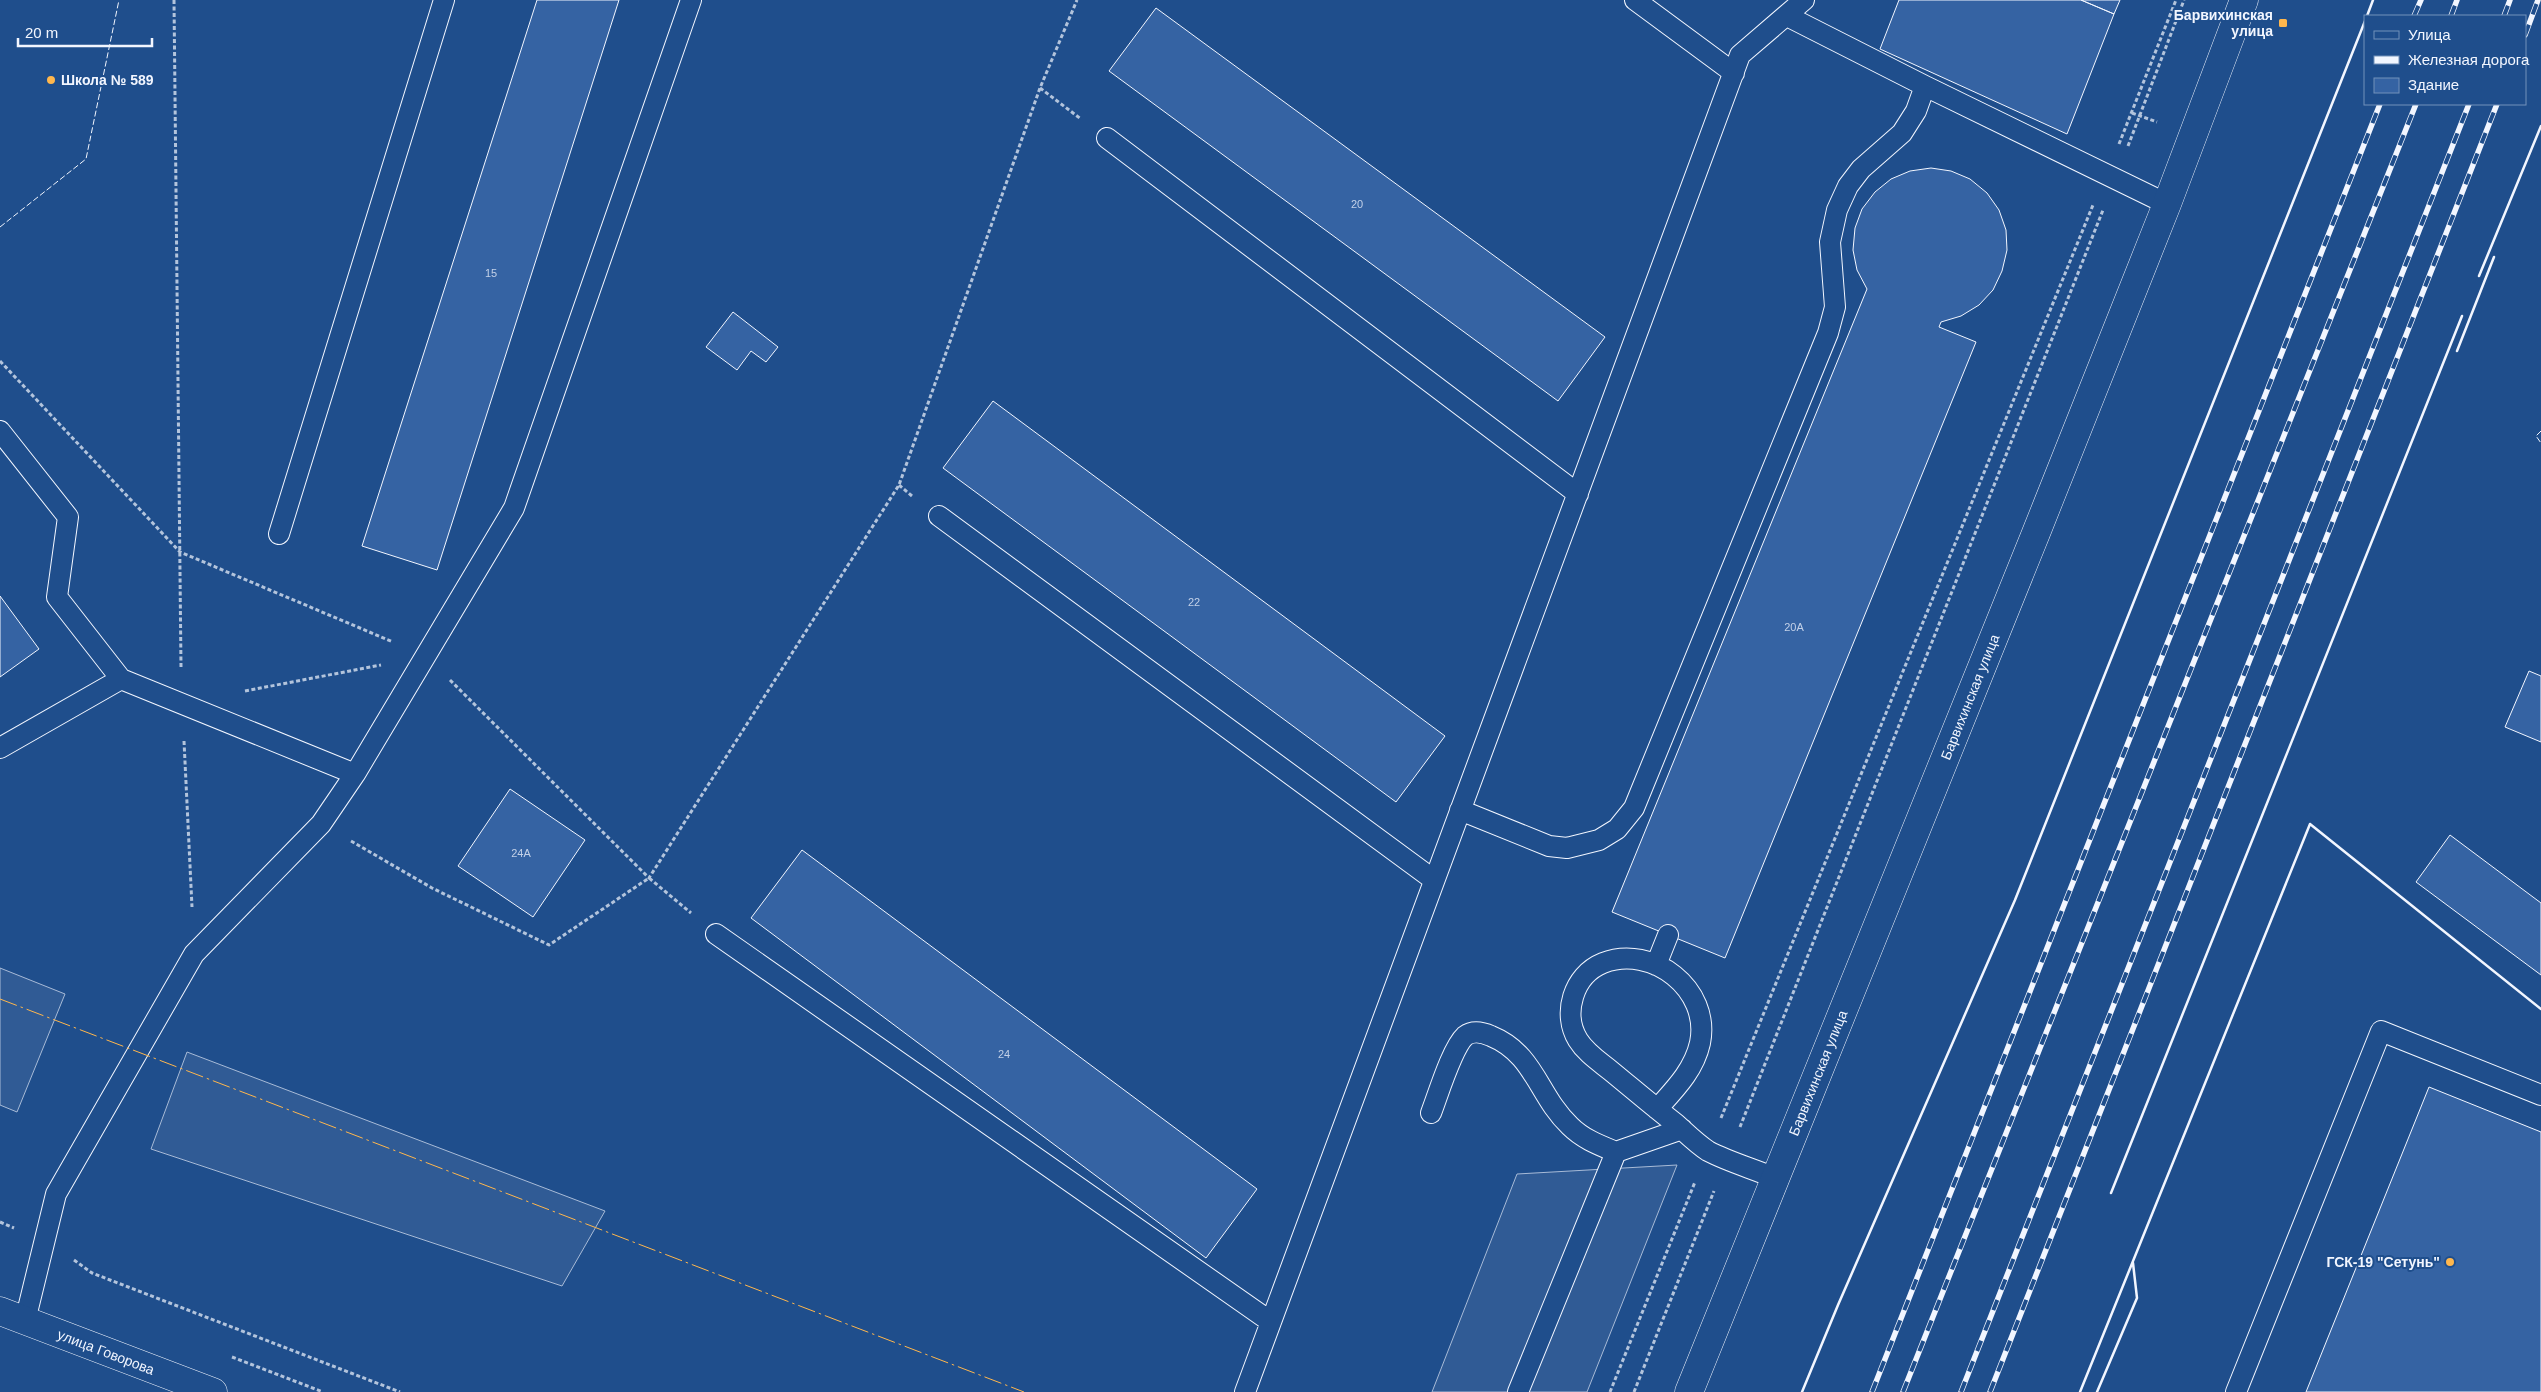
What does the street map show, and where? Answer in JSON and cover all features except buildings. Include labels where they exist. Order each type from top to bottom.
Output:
[{"type":"street","name":"Барвихинская улица","points":[[1688,1392],[2167,204],[2244,0]]},
{"type":"street","name":"улица Говорова","points":[[0,1311],[213,1392]]},
{"type":"lane","points":[[279,534],[444,0]]},
{"type":"lane","points":[[25,1321],[56,1194],[194,954],[321,824],[355,774],[514,508],[691,0]]},
{"type":"lane","points":[[1636,0],[1734,73]]},
{"type":"lane","points":[[1245,1392],[1740,55],[1804,0]]},
{"type":"lane","points":[[1787,16],[1925,86],[2167,204]]},
{"type":"lane","points":[[1460,810],[1549,846],[1567,848],[1599,840],[1617,829],[1634,808],[1828,333],[1835,307],[1830,242],[1836,210],[1848,186],[1860,169],[1902,133],[1916,111],[1925,86]]},
{"type":"lane","points":[[1107,138],[1578,494]]},
{"type":"lane","points":[[0,431],[68,517],[57,597],[121,679],[355,774]]},
{"type":"lane","points":[[939,516],[1434,880]]},
{"type":"lane","points":[[0,748],[121,679]]},
{"type":"lane","points":[[716,934],[1271,1322]]},
{"type":"lane","points":[[1656,965],[1668,935]]},
{"type":"lane","points":[[1657,1109],[1693,1063],[1701,1030],[1696,1003],[1689,989],[1671,972],[1656,965],[1638,960],[1619,959],[1602,964],[1591,971],[1576,988],[1570,1014],[1577,1039],[1583,1047],[1682,1130],[1708,1150],[1775,1178]]},
{"type":"lane","points":[[2236,1392],[2381,1031],[2541,1095]]},
{"type":"lane","points":[[1431,1113],[1458,1046],[1466,1036],[1482,1032],[1506,1042],[1523,1057],[1569,1126],[1591,1142],[1616,1152],[1682,1130]]},
{"type":"lane","points":[[1518,1392],[1616,1152]]},
{"type":"path","points":[[174,0],[182,704],[194,954]]},
{"type":"path","points":[[321,824],[432,888],[549,945],[648,878],[899,485],[1040,88],[1077,0]]},
{"type":"path","points":[[1634,1392],[2111,176],[2176,0]]},
{"type":"path","points":[[1610,1392],[1708,1150],[2184,0]]},
{"type":"path","points":[[1040,88],[1107,138]]},
{"type":"path","points":[[0,361],[180,552],[426,656],[648,878],[716,934]]},
{"type":"path","points":[[240,692],[426,656]]},
{"type":"path","points":[[0,1222],[45,1239],[92,1274],[400,1392]]},
{"type":"shaded area","points":[[0,968],[65,994],[17,1112],[0,1105]]},
{"type":"shaded area","points":[[187,1052],[605,1211],[562,1286],[151,1149]]},
{"type":"shaded area","points":[[1677,1165],[1587,1392],[1432,1392],[1517,1174]]},
{"type":"railway","points":[[2414,15],[2421,0]]},
{"type":"railway","points":[[2451,15],[2457,0]]},
{"type":"railway","points":[[2504,15],[2510,0]]},
{"type":"railway","points":[[2526,32],[2538,0]]},
{"type":"railway","points":[[1872,1392],[2380,105]]},
{"type":"railway","points":[[1903,1392],[2416,105]]},
{"type":"railway","points":[[1961,1392],[2469,105]]},
{"type":"railway","points":[[1990,1392],[2497,105]]},
{"type":"fence","points":[[0,227],[86,159],[119,0]]},
{"type":"fence","points":[[2541,431],[2536,436],[2541,443]]},
{"type":"wall","points":[[2367,15],[2373,0]]},
{"type":"wall","points":[[1802,1392],[1838,1305],[2015,900],[2364,24]]},
{"type":"wall","points":[[2479,276],[2541,126]]},
{"type":"wall","points":[[2457,351],[2494,257]]},
{"type":"wall","points":[[2111,1193],[2462,316]]},
{"type":"wall","points":[[2080,1392],[2310,824],[2541,1009]]},
{"type":"wall","points":[[2097,1392],[2137,1298],[2133,1263]]},
{"type":"power","points":[[0,999],[1024,1392]]},
{"type":"place","name":"Барвихинская улица","points":[[2283,23]]},
{"type":"place","name":"Школа № 589","points":[[51,80]]},
{"type":"place","name":"ГСК-19 \"Сетунь\"","points":[[2450,1262]]}]
